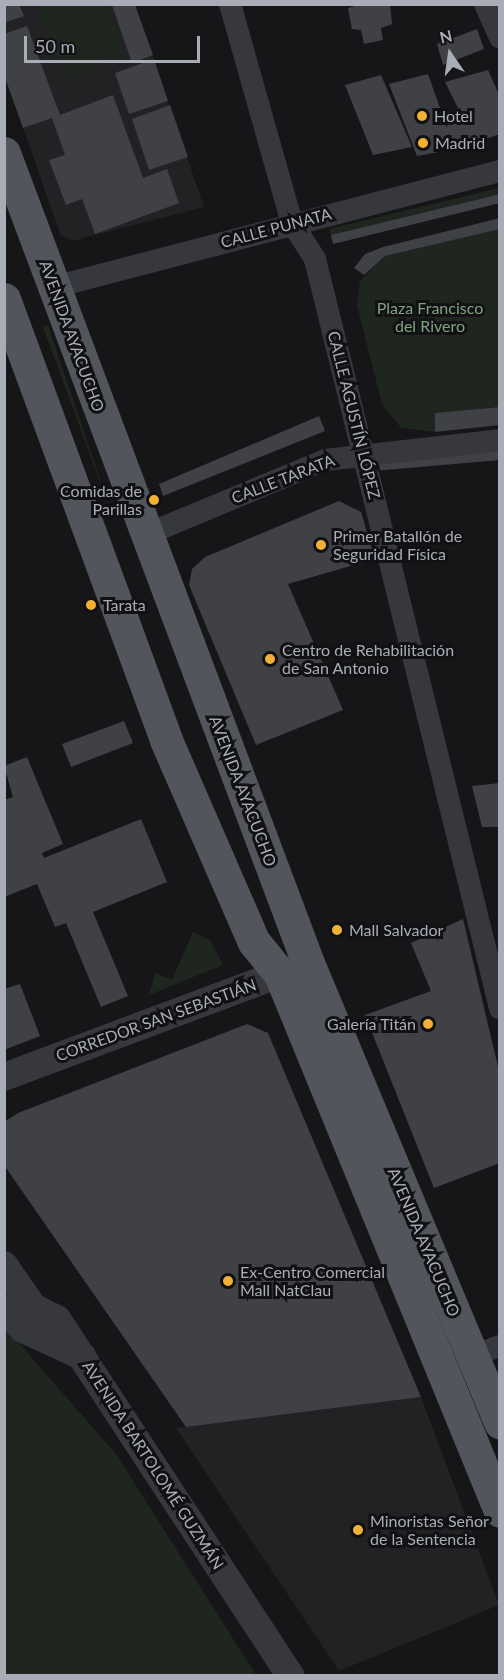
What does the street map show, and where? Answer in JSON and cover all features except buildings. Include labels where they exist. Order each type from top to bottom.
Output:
[{"type":"main road","name":"AVENIDA AYACUCHO","points":[[4,153],[145,535],[294,968],[500,1511]]},
{"type":"main road","name":"AVENIDA AYACUCHO","points":[[4,299],[166,740],[254,942],[294,968],[486,1351],[500,1422]]},
{"type":"street","name":"CALLE AGUSTÍN LÓPEZ","points":[[230,4],[292,223],[315,259],[500,1008]]},
{"type":"street","points":[[485,4],[500,38]]},
{"type":"street","name":"CALLE PUNATA","points":[[54,287],[292,223],[500,171]]},
{"type":"street","name":"CALLE TARATA","points":[[145,535],[326,460],[364,453],[500,440]]},
{"type":"street","name":"CORREDOR SAN SEBASTIÁN","points":[[4,1077],[294,968]]},
{"type":"street","name":"AVENIDA BARTOLOMÉ GUZMÁN","points":[[4,1265],[33,1307],[57,1319],[291,1676]]},
{"type":"street","points":[[4,1308],[22,1329],[82,1356]]},
{"type":"shaded area","points":[[4,5],[135,5],[204,207],[72,241],[60,234],[5,75]]},
{"type":"shaded area","name":"Minoristas Señor de la Sentencia","points":[[421,1397],[499,1605],[339,1671],[176,1428]]},
{"type":"green space","points":[[37,5],[107,5],[125,57],[63,79]]},
{"type":"green space","points":[[499,188],[499,194],[331,235],[329,229]]},
{"type":"green space","name":"Plaza Francisco del Rivero","points":[[499,229],[499,407],[435,413],[435,432],[401,428],[382,404],[357,305],[360,281],[385,256]]},
{"type":"green space","points":[[48,325],[86,438],[113,517],[43,327]]},
{"type":"green space","points":[[193,932],[210,940],[223,965],[149,995],[155,973],[172,980]]},
{"type":"green space","points":[[4,1326],[116,1454],[256,1675],[5,1675]]},
{"type":"place","name":"Hotel","points":[[422,116]]},
{"type":"place","name":"Madrid","points":[[423,143]]},
{"type":"place","name":"Comidas de Parillas","points":[[154,500]]},
{"type":"place","name":"Primer Batallón de Seguridad Física","points":[[321,545]]},
{"type":"place","name":"Tarata","points":[[91,605]]},
{"type":"place","name":"Centro de Rehabilitación de San Antonio","points":[[270,659]]},
{"type":"place","name":"Mall Salvador","points":[[337,930]]},
{"type":"place","name":"Galería Titán","points":[[428,1024]]},
{"type":"place","name":"Ex-Centro Comercial Mall NatClau","points":[[228,1281]]},
{"type":"place","name":"Minoristas Señor de la Sentencia","points":[[358,1530]]}]
